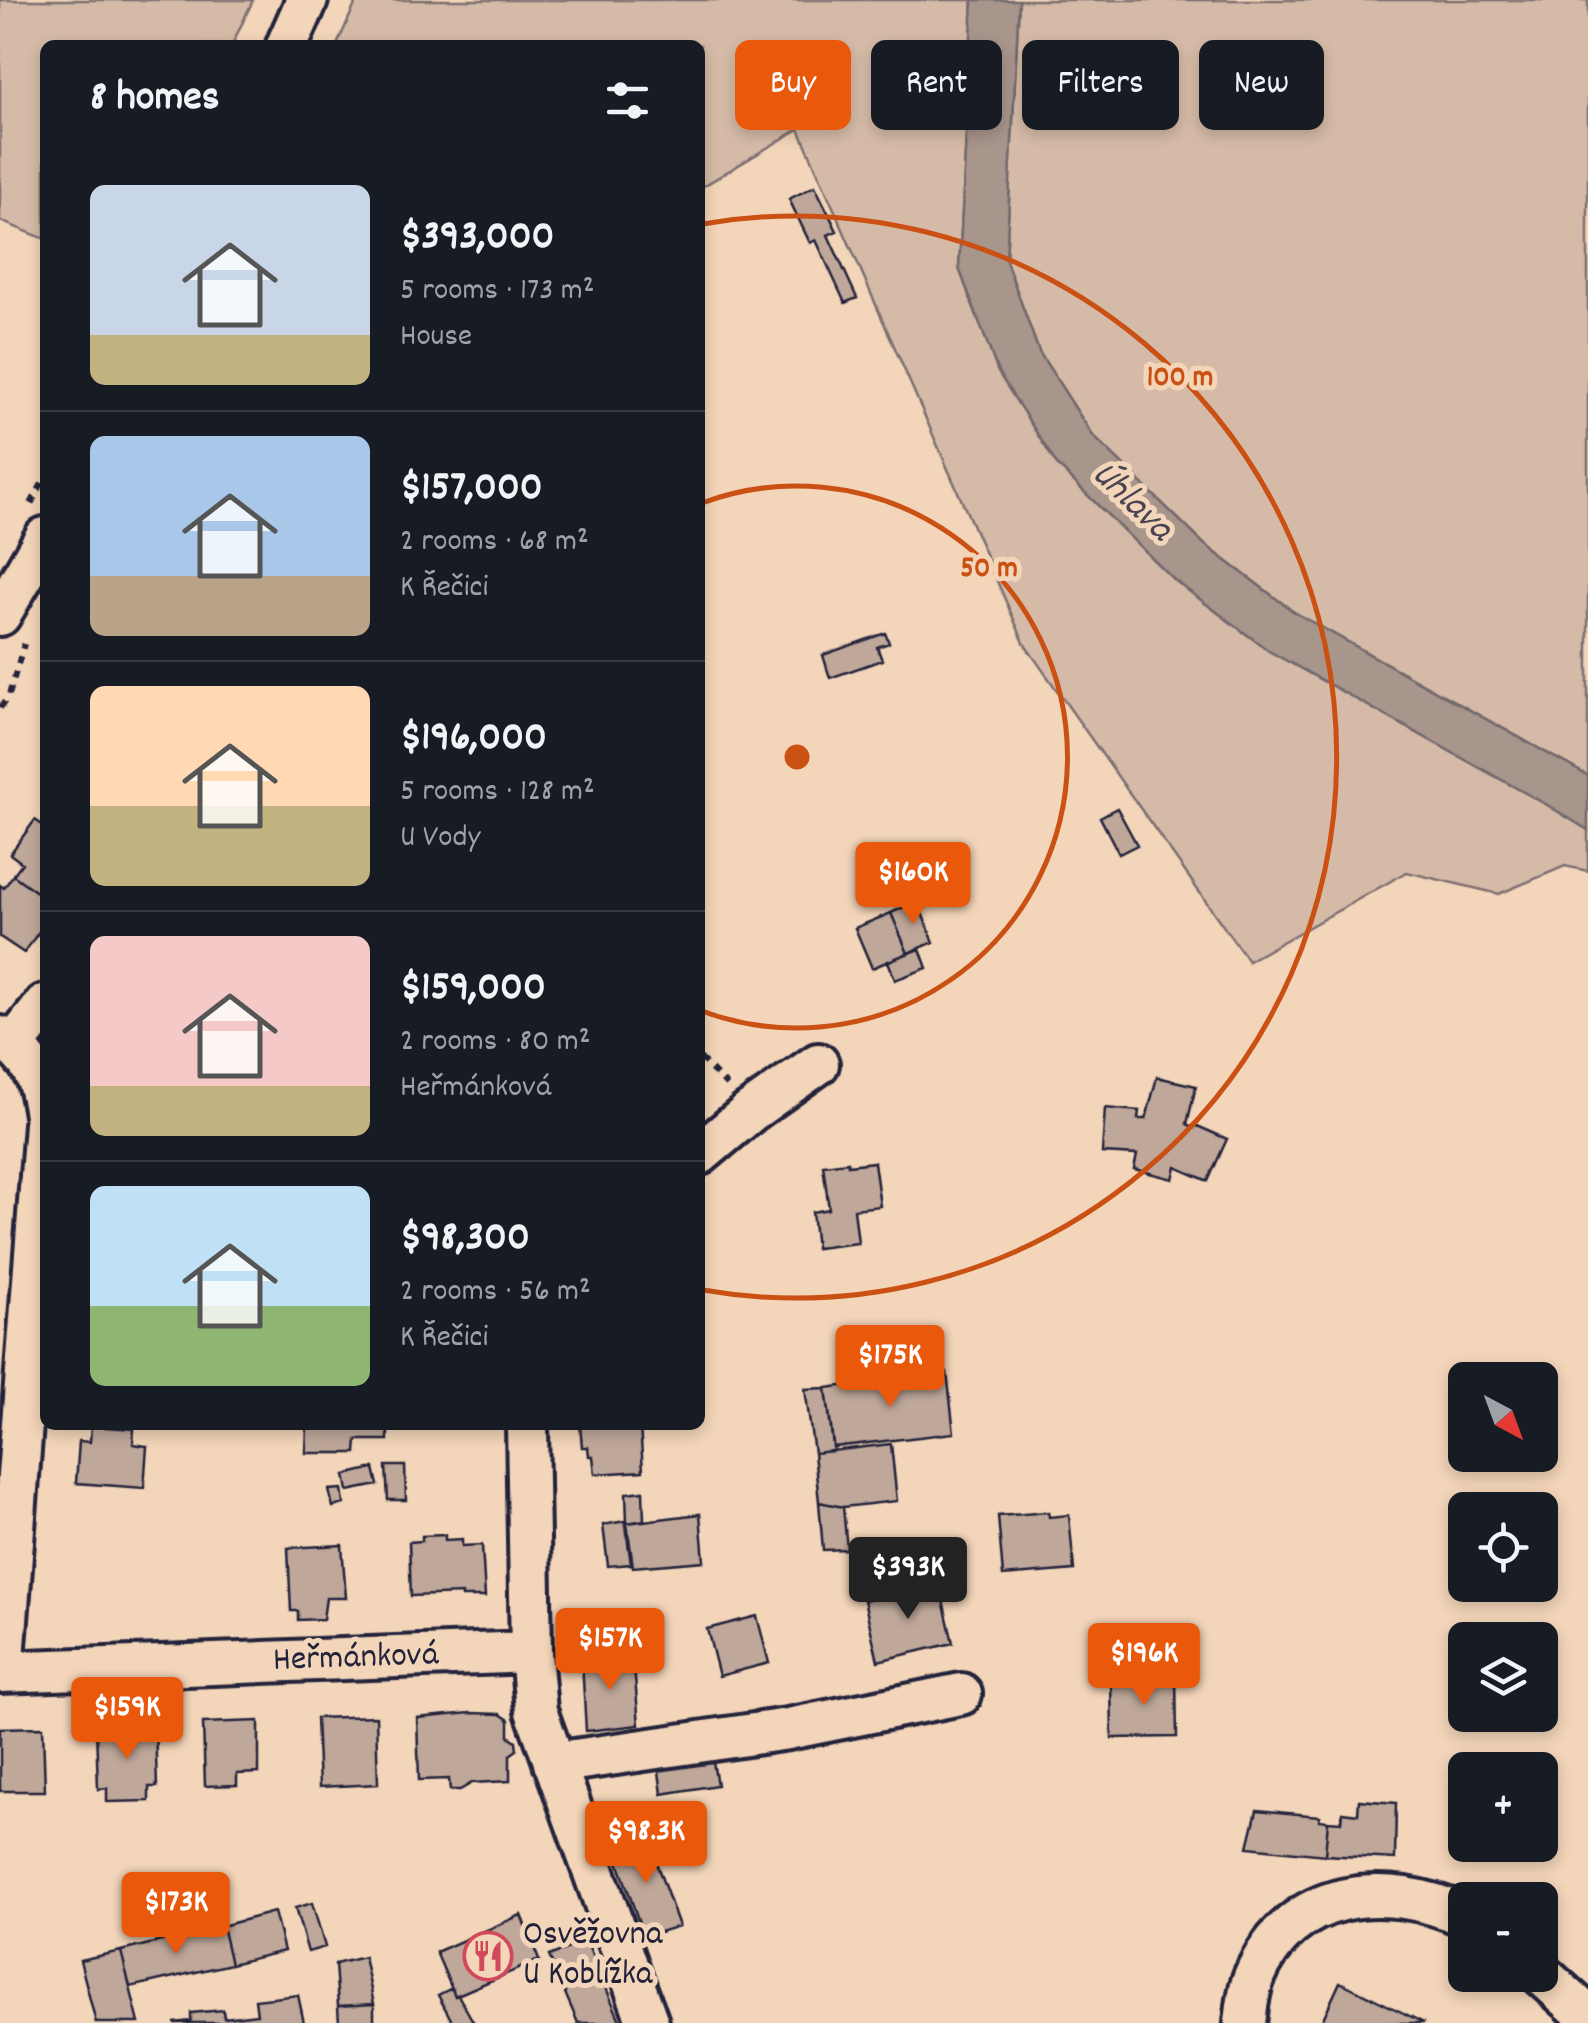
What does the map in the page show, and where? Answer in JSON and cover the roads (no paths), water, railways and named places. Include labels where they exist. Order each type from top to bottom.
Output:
[{"type":"street","points":[[289,40],[307,0]]},
{"type":"street","points":[[13,628],[40,552]]},
{"type":"street","points":[[40,1010],[7,1042],[40,1078]]},
{"type":"street","points":[[705,1150],[818,1064]]},
{"type":"street","points":[[1,1672],[40,1186]]},
{"type":"street","points":[[526,1430],[536,1711],[648,2023]]},
{"type":"street","name":"Heřmánková","points":[[1,1672],[532,1652]]},
{"type":"street","points":[[554,1764],[788,1729],[961,1694]]},
{"type":"street","points":[[1245,2023],[1253,1979],[1278,1936],[1322,1904],[1370,1895],[1433,1901],[1448,1908]]},
{"type":"street","points":[[1558,1989],[1588,2022]]},
{"type":"water","name":"Úhlava","points":[[973,0],[1019,0],[1006,261],[1039,352],[1093,436],[1204,544],[1294,612],[1588,776],[1588,830],[1269,651],[1173,579],[1057,465],[998,372],[959,268],[966,130],[1002,130],[1002,40],[971,40]]},
{"type":"place","name":"Osvěžovna U Koblížka","points":[[488,1956]]}]
